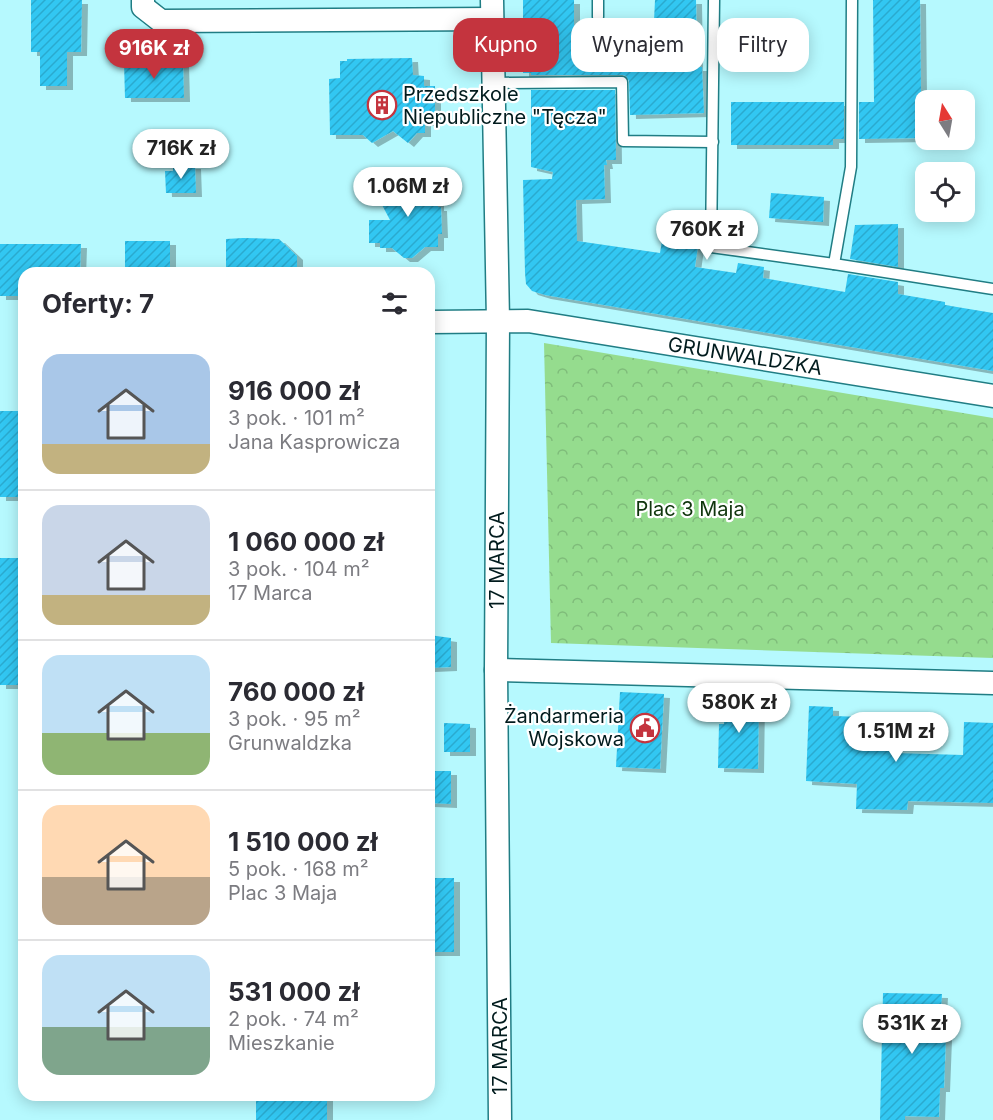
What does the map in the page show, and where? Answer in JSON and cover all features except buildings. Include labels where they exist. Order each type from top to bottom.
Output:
[{"type":"street","points":[[143,0],[143,6],[161,21],[323,10],[492,10]]},
{"type":"street","name":"17 MARCA","points":[[492,10],[498,321],[496,670],[500,1120]]},
{"type":"street","name":"GRUNWALDZKA","points":[[435,322],[535,322],[993,396]]},
{"type":"street","points":[[496,670],[993,683]]},
{"type":"lane","points":[[598,0],[598,17]]},
{"type":"lane","points":[[714,0],[711,247],[993,289]]},
{"type":"lane","points":[[834,264],[851,167],[852,0]]},
{"type":"lane","points":[[493,83],[622,82],[623,141],[713,141]]},
{"type":"green space","name":"Plac 3 Maja","points":[[544,343],[993,418],[993,658],[551,643]]},
{"type":"place","name":"Przedszkole Niepubliczne \"Tęcza\"","points":[[382,105]]},
{"type":"place","name":"Żandarmeria Wojskowa","points":[[645,728]]}]
